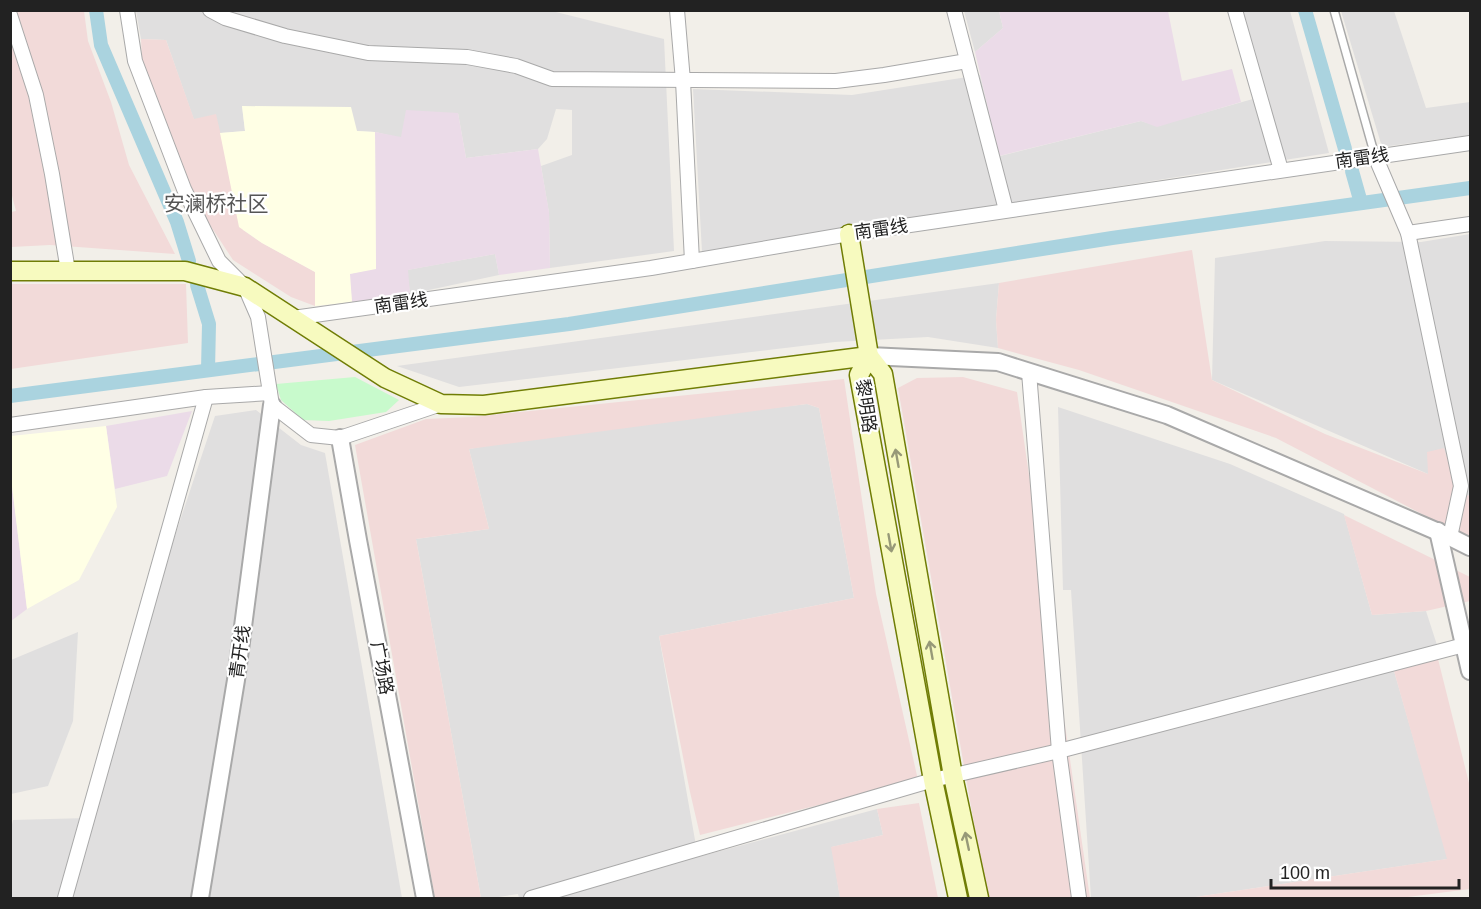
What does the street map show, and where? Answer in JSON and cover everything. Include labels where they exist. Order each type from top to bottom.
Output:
[{"type":"main road","points":[[10,270],[185,271],[245,287],[379,374],[441,404],[484,405],[869,356],[851,243]]},
{"type":"main road","name":"黎明路","points":[[958,898],[933,780],[860,375],[869,356],[883,374],[953,776],[980,898]]},
{"type":"street","points":[[127,10],[135,61],[184,189],[219,261],[245,287],[258,316],[270,394],[311,435],[340,438],[441,404]]},
{"type":"street","points":[[210,10],[225,18],[285,36],[368,53],[467,57],[516,66],[552,79],[836,81],[968,61]]},
{"type":"street","points":[[677,10],[692,261]]},
{"type":"street","points":[[954,10],[1006,210]]},
{"type":"street","points":[[1235,10],[1281,170]]},
{"type":"street","points":[[10,15],[36,95],[68,271]]},
{"type":"street","name":"南雷线","points":[[292,318],[692,261],[851,243],[1006,210],[1470,143]]},
{"type":"street","points":[[1375,156],[1406,229],[1461,486],[1444,534],[1470,671]]},
{"type":"street","points":[[1406,229],[1470,224]]},
{"type":"street","points":[[869,356],[998,362],[1167,415],[1470,547]]},
{"type":"street","points":[[1029,372],[1059,751],[1078,898]]},
{"type":"street","points":[[10,425],[206,397],[270,394]]},
{"type":"street","name":"青开线","points":[[200,898],[236,680],[270,394]]},
{"type":"street","points":[[65,898],[206,397]]},
{"type":"street","name":"广场路","points":[[340,438],[425,898]]},
{"type":"street","points":[[531,898],[933,780],[1059,751],[1464,645]]},
{"type":"lane","points":[[1334,10],[1375,156]]},
{"type":"shaded area","points":[[11,11],[84,11],[88,41],[111,102],[129,165],[175,254],[50,245],[11,247],[11,212],[16,211],[10,188]]},
{"type":"shaded area","points":[[136,11],[552,11],[664,39],[674,251],[550,268],[549,213],[541,166],[572,155],[572,110],[556,109],[547,139],[538,149],[466,158],[458,113],[401,138],[375,132],[357,131],[242,106],[245,131],[220,133],[194,120],[166,40],[141,39]]},
{"type":"shaded area","points":[[964,11],[999,11],[1003,28],[975,52]]},
{"type":"shaded area","points":[[999,11],[1168,11],[1182,81],[1232,69],[1241,102],[1157,127],[1141,121],[999,156],[975,52],[1003,28]]},
{"type":"shaded area","points":[[1235,11],[1290,11],[1329,153],[702,252],[693,89],[852,95],[980,75],[1000,156],[1141,121],[1157,126],[1260,97]]},
{"type":"shaded area","points":[[1341,11],[1394,11],[1426,108],[1470,102],[1470,135],[1382,147]]},
{"type":"shaded area","points":[[141,39],[166,40],[194,119],[216,114],[243,230],[315,272],[315,306],[291,297],[233,260],[210,225],[188,185],[142,62]]},
{"type":"shaded area","points":[[242,106],[351,107],[357,131],[375,132],[376,269],[350,274],[352,302],[315,306],[315,272],[262,243],[239,227],[220,133],[245,131]]},
{"type":"shaded area","points":[[406,110],[458,113],[466,158],[538,149],[549,212],[550,268],[499,275],[495,254],[408,270],[410,294],[352,302],[349,274],[376,268],[375,132],[401,137]]},
{"type":"shaded area","points":[[1470,234],[1470,495],[1459,498],[1428,474],[1212,380],[1215,258],[1325,241],[1421,242]]},
{"type":"shaded area","points":[[1192,250],[1212,380],[1325,434],[1428,474],[1427,452],[1444,448],[1459,497],[1470,495],[1470,539],[1276,438],[1079,370],[998,348],[996,320],[999,283]]},
{"type":"shaded area","points":[[495,254],[499,275],[410,294],[407,270]]},
{"type":"shaded area","points":[[999,283],[996,320],[998,348],[928,337],[835,342],[459,387],[397,366]]},
{"type":"shaded area","points":[[10,284],[186,284],[188,343],[11,369]]},
{"type":"shaded area","points":[[963,377],[1017,392],[1090,898],[987,898],[898,388],[917,378]]},
{"type":"shaded area","points":[[844,379],[876,594],[918,780],[700,835],[659,636],[854,598],[819,408],[807,404],[469,449],[489,529],[416,539],[481,898],[435,898],[355,445],[426,419],[472,417]]},
{"type":"shaded area","points":[[807,404],[819,408],[854,598],[659,636],[698,857],[877,809],[883,835],[832,847],[840,898],[519,898],[518,894],[481,898],[416,539],[489,529],[469,449],[555,434]]},
{"type":"shaded area","points":[[1058,407],[1230,464],[1344,514],[1372,615],[1426,611],[1437,645],[1390,657],[1448,859],[1189,898],[1091,898],[1071,590],[1063,590]]},
{"type":"shaded area","points":[[256,410],[301,445],[325,453],[402,898],[11,898],[10,833],[13,820],[87,818],[121,697],[215,416]]},
{"type":"shaded area","points":[[192,411],[167,476],[115,489],[106,426]]},
{"type":"shaded area","points":[[106,426],[117,507],[79,580],[27,609],[11,478],[11,436]]},
{"type":"shaded area","points":[[11,478],[27,609],[10,621]]},
{"type":"shaded area","points":[[1344,515],[1470,577],[1470,601],[1426,611],[1372,615]]},
{"type":"shaded area","points":[[78,632],[73,721],[48,786],[11,794],[11,660]]},
{"type":"shaded area","points":[[1438,659],[1470,787],[1470,889],[1400,898],[1189,898],[1447,859],[1394,671]]},
{"type":"shaded area","points":[[919,803],[938,898],[840,898],[831,847],[883,835],[877,809]]},
{"type":"green space","points":[[355,377],[399,400],[386,412],[329,421],[303,420],[281,400],[276,384]]},
{"type":"waterway","points":[[96,10],[101,45],[177,222],[189,261]]},
{"type":"waterway","points":[[1305,10],[1345,149]]},
{"type":"waterway","points":[[1352,171],[1361,203]]},
{"type":"waterway","points":[[10,396],[569,324],[1112,238],[1470,188]]},
{"type":"waterway","points":[[197,285],[209,324],[208,370]]},
{"type":"district","name":"安澜桥社区","points":[[216,203]]}]
